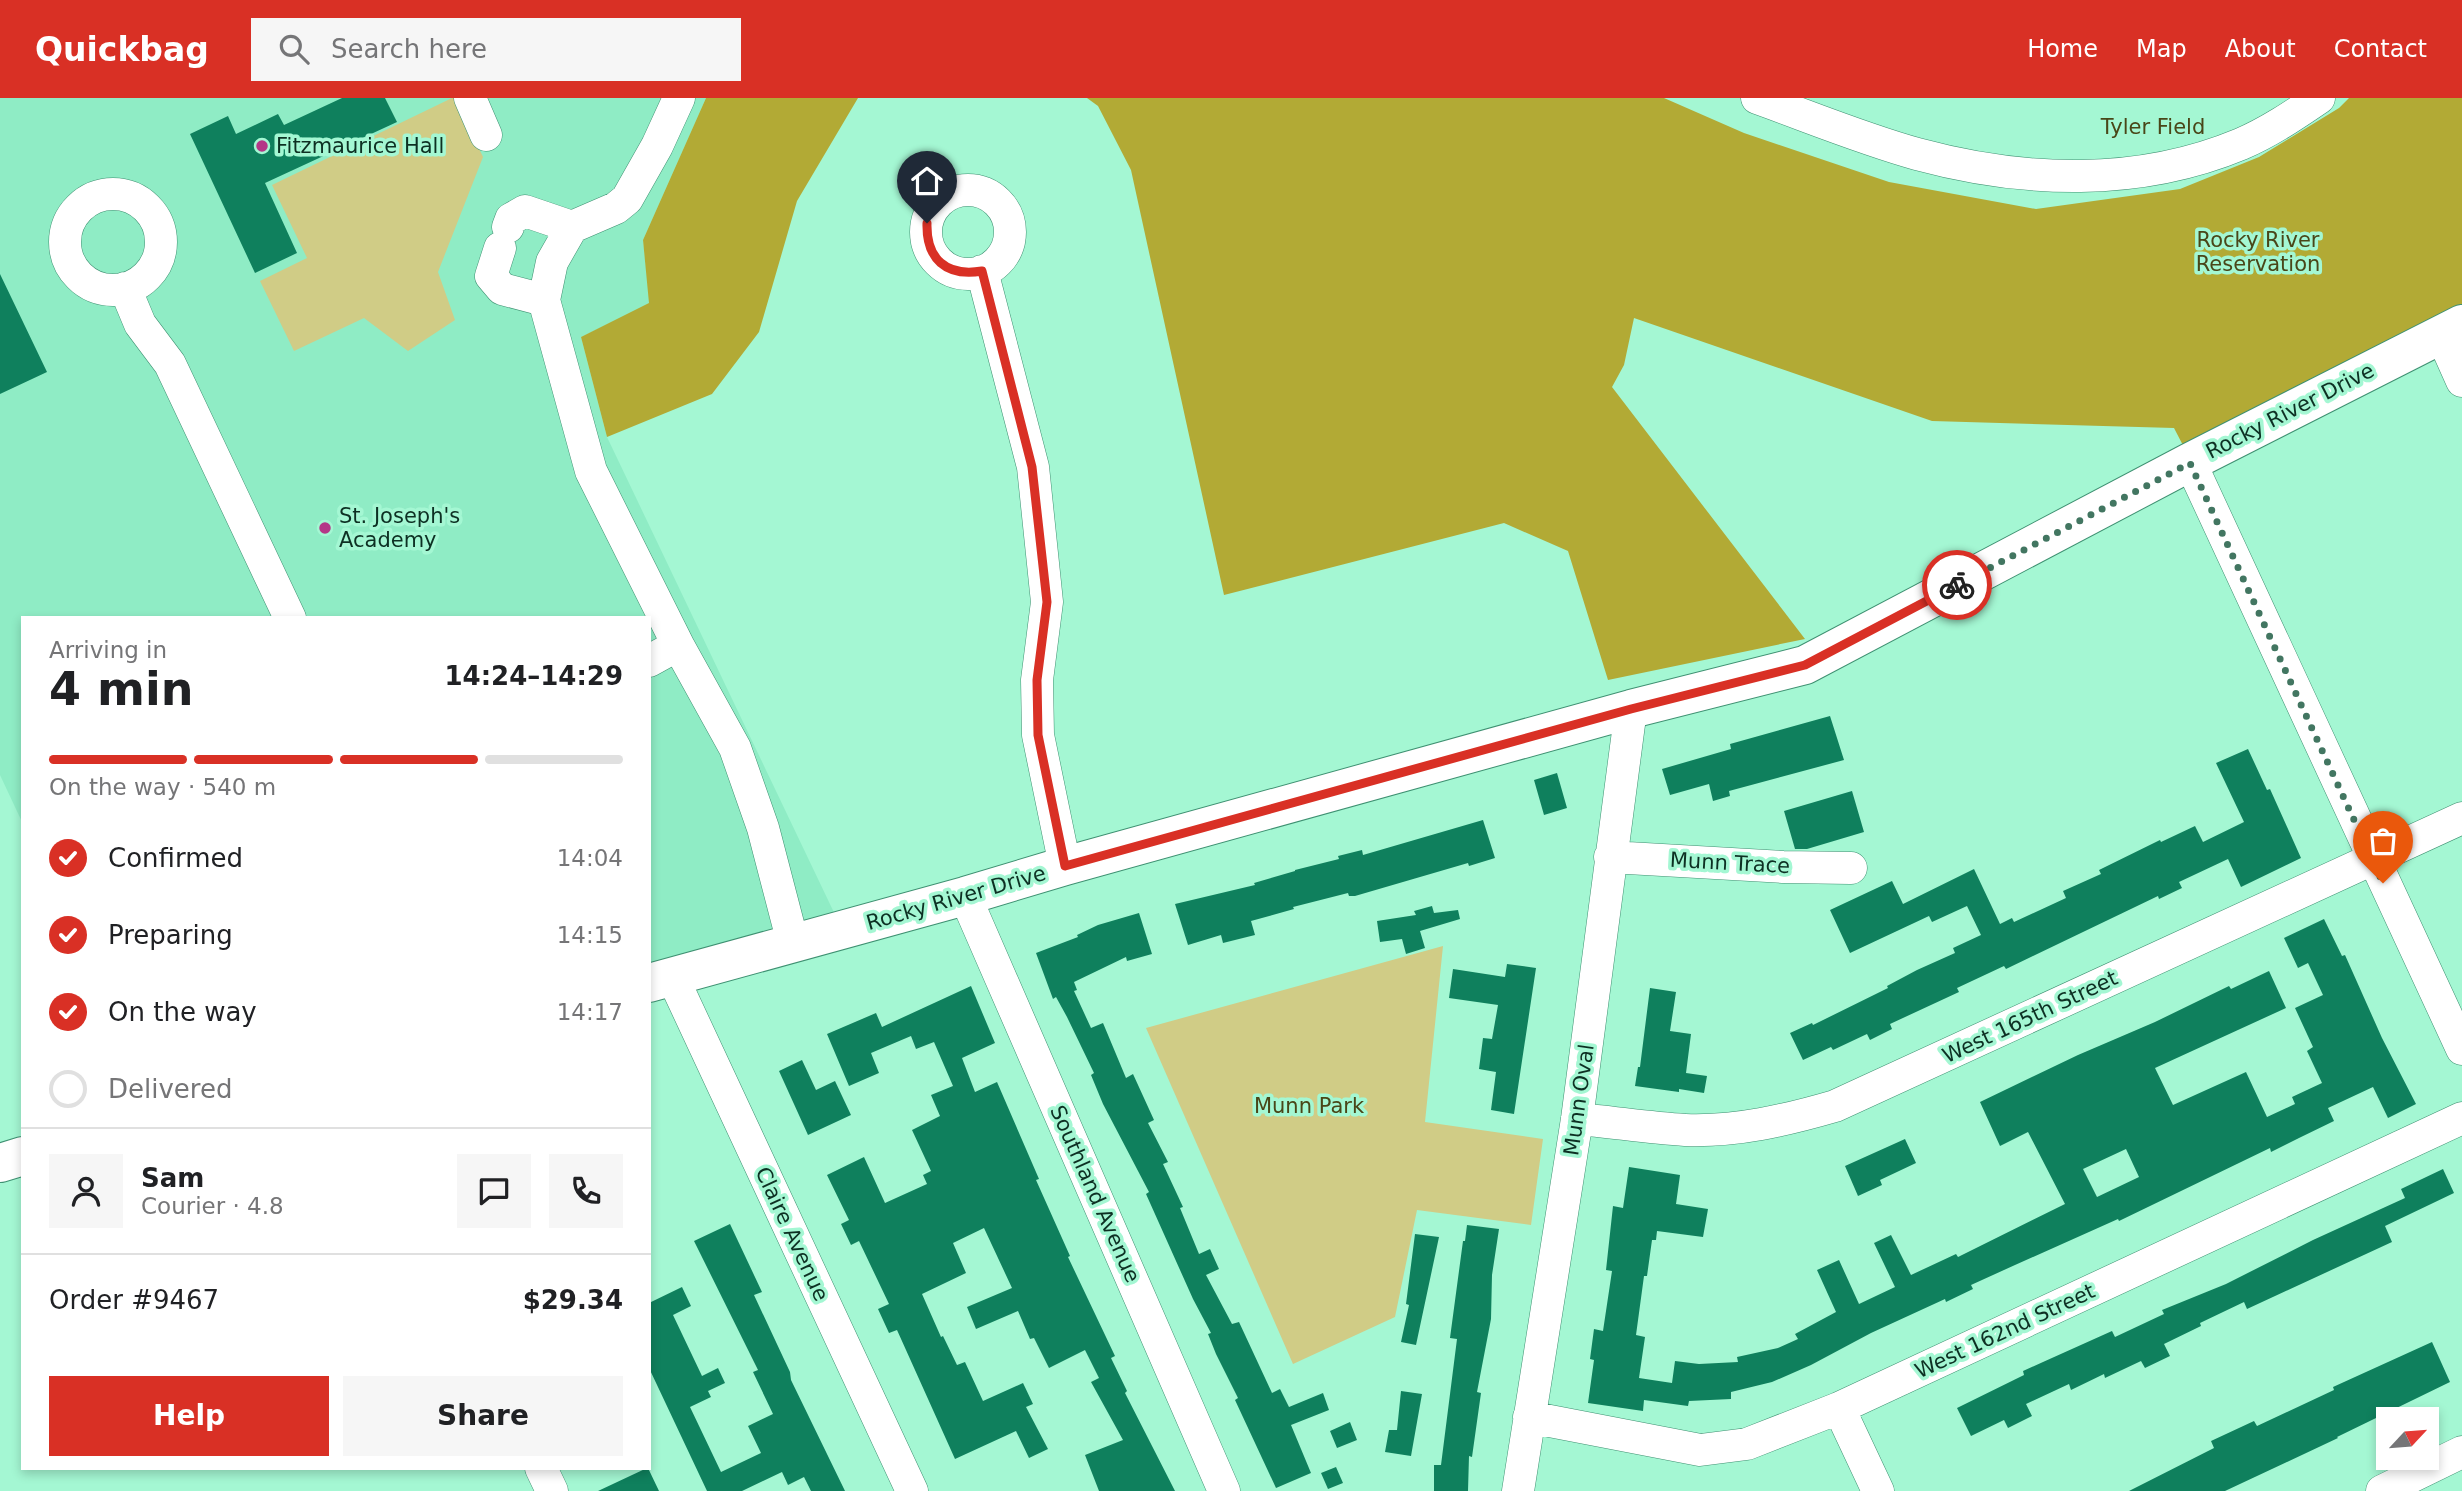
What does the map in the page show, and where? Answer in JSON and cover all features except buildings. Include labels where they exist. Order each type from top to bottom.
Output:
[{"type":"main road","name":"Rocky River Drive","points":[[661,979],[1631,709],[1805,665],[2190,463],[2457,327]]},
{"type":"main road","points":[[0,1163],[21,1157]]},
{"type":"street","points":[[470,98],[486,135]]},
{"type":"street","points":[[679,98],[657,146],[627,199],[616,208],[572,227],[552,262],[544,300],[591,471],[678,645],[735,748],[764,828],[793,943]]},
{"type":"street","points":[[1757,98],[1916,154],[1985,170],[2045,176],[2145,172],[2190,161],[2241,144],[2319,98]]},
{"type":"street","points":[[544,300],[502,289],[491,276],[504,237],[511,219],[525,211],[572,227]]},
{"type":"street","points":[[982,271],[1032,467],[1047,602],[1037,680],[1038,735],[1065,866]]},
{"type":"street","points":[[125,288],[140,324],[170,365],[289,616]]},
{"type":"street","points":[[2457,327],[2462,381]]},
{"type":"street","points":[[2190,463],[2462,1049]]},
{"type":"street","points":[[651,660],[678,645]]},
{"type":"street","name":"Munn Oval","points":[[1518,1491],[1577,1119],[1631,709]]},
{"type":"street","name":"West 165th Street","points":[[1577,1119],[1687,1130],[1753,1126],[1835,1106],[2462,818]]},
{"type":"street","name":"Munn Trace","points":[[1610,857],[1783,867],[1851,868]]},
{"type":"street","name":"Southland Avenue","points":[[965,896],[1224,1491]]},
{"type":"street","name":"Claire Avenue","points":[[661,979],[912,1491]]},
{"type":"street","name":"West 162nd Street","points":[[1529,1417],[1700,1450],[1748,1444],[1839,1408],[2462,1118]]},
{"type":"street","points":[[1839,1408],[1878,1491]]},
{"type":"street","points":[[2382,1491],[2462,1452]]},
{"type":"street","points":[[542,1470],[552,1491]]},
{"type":"shaded area","name":"St. Joseph's Academy","points":[[0,98],[706,98],[643,240],[650,304],[581,337],[607,437],[839,923],[651,968],[651,616],[21,616],[21,820],[0,775]]},
{"type":"green space","points":[[455,98],[483,157],[438,272],[455,320],[408,351],[364,318],[294,351],[260,281],[307,258],[272,185]]},
{"type":"green space","points":[[706,98],[858,98],[797,201],[759,332],[712,394],[607,437],[581,337],[649,303],[643,240]]},
{"type":"green space","name":"Rocky River Reservation","points":[[1087,98],[1664,98],[1744,133],[1889,182],[2036,209],[2180,189],[2259,157],[2339,108],[2349,98],[2462,98],[2462,321],[2188,455],[2174,428],[1932,421],[1634,318],[1624,365],[1612,387],[1805,639],[1608,680],[1568,551],[1504,523],[1224,595],[1131,170],[1098,106]]},
{"type":"green space","name":"Munn Park","points":[[1443,946],[1425,1122],[1543,1139],[1531,1225],[1417,1210],[1395,1317],[1293,1364],[1146,1028]]},
{"type":"way so far","points":[[1957,585],[2190,463],[2383,883]]},
{"type":"place","name":"Fitzmaurice Hall","points":[[262,146]]},
{"type":"place","name":"St. Joseph's Academy","points":[[325,528]]},
{"type":"route","points":[[927,223],[927,238],[932,252],[941,263],[953,271],[967,274],[982,271],[1032,467],[1047,602],[1037,680],[1038,735],[1065,866],[1631,709],[1805,665],[1957,585]]},
{"type":"park label","name":"Tyler Field","points":[[2153,127]]}]
